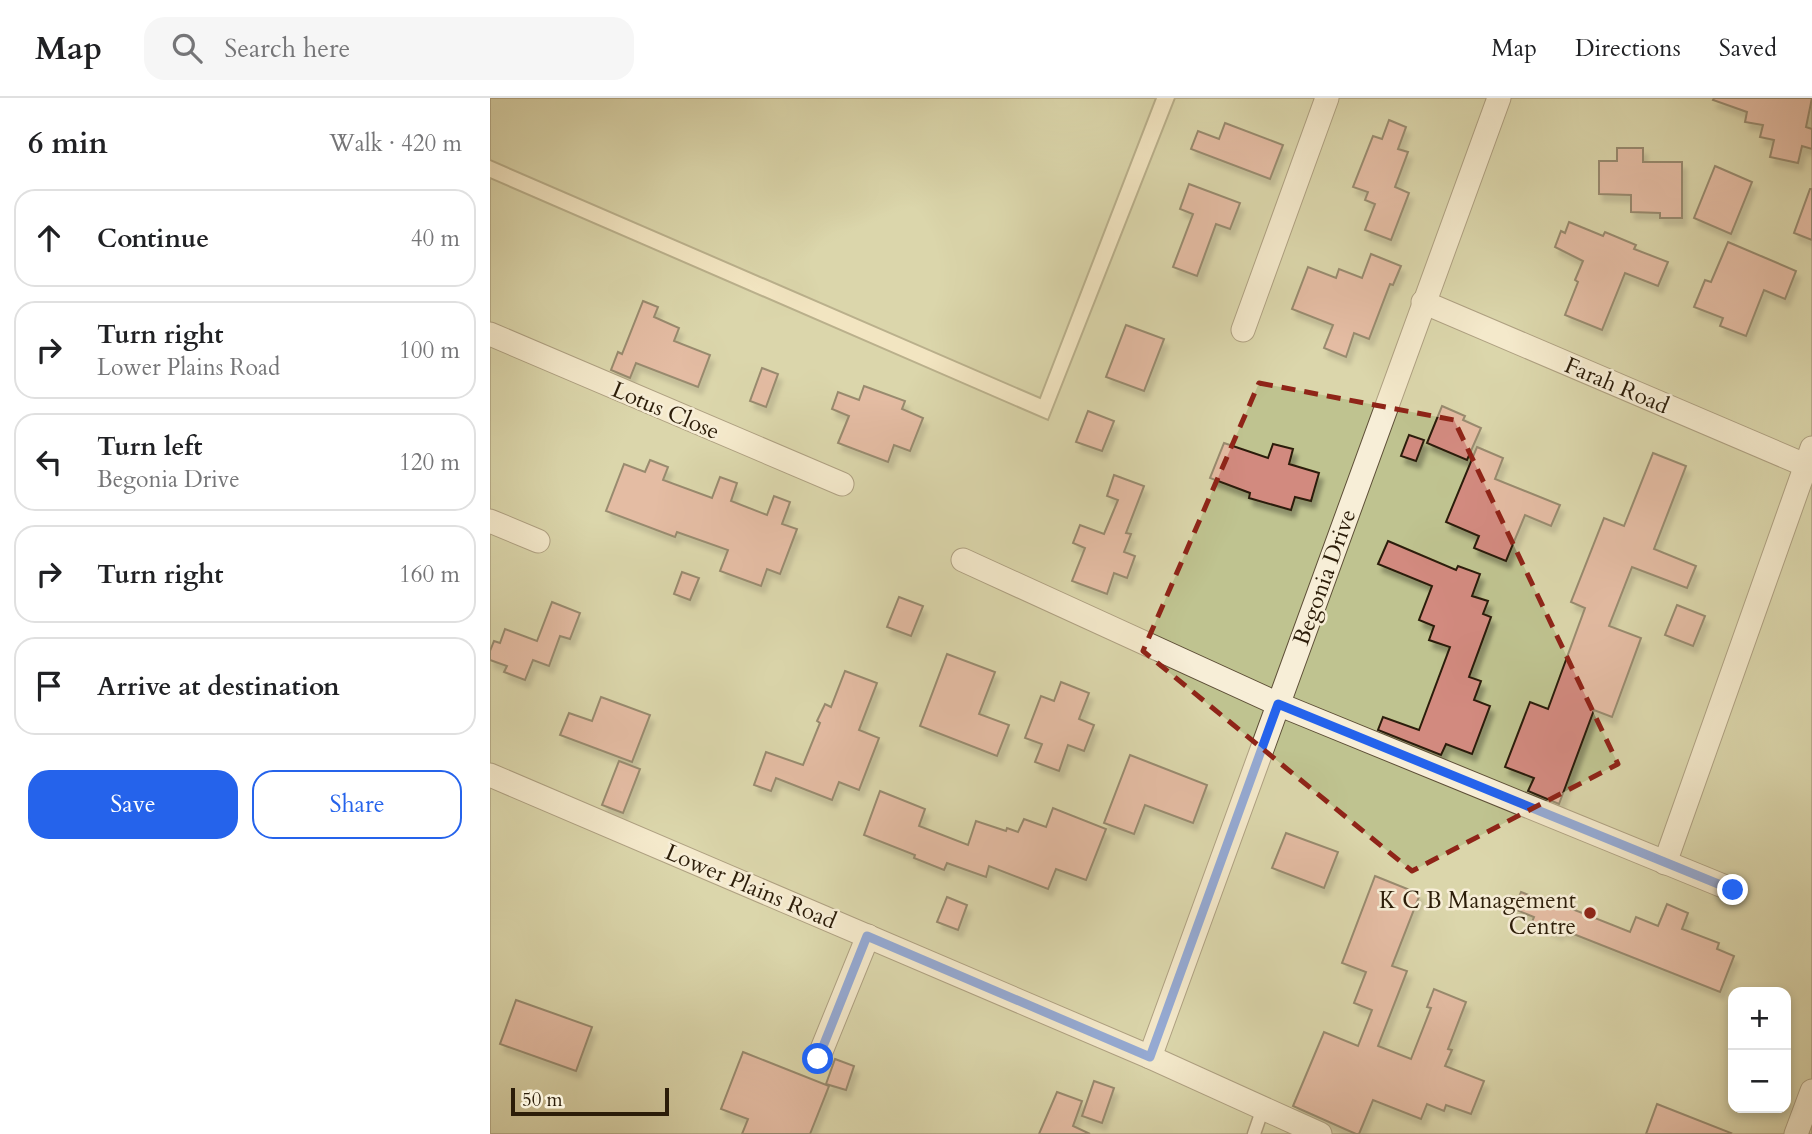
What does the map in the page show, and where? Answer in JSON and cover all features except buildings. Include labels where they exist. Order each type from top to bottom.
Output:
[{"type":"street","points":[[1243,330],[1327,98]]},
{"type":"street","name":"Begonia Drive","points":[[1150,1057],[1499,98]]},
{"type":"street","name":"Farah Road","points":[[1423,302],[1810,461]]},
{"type":"street","name":"Lotus Close","points":[[490,334],[842,484]]},
{"type":"street","points":[[1665,863],[1810,461]]},
{"type":"street","points":[[490,522],[538,541]]},
{"type":"street","points":[[963,560],[1278,704],[1733,890]]},
{"type":"street","name":"Lower Plains Road","points":[[490,775],[1150,1057],[1320,1134]]},
{"type":"street","points":[[818,1059],[867,936]]},
{"type":"street","points":[[1796,1134],[1812,1091]]},
{"type":"lane","points":[[1254,1134],[1264,1108]]},
{"type":"highlighted area","points":[[1259,383],[1454,420],[1618,764],[1412,871],[1143,651]]},
{"type":"green space","points":[[490,98],[1156,98],[1040,398],[490,160]]},
{"type":"green space","points":[[1175,98],[1812,98],[1812,1134],[490,1134],[490,178],[1048,420]]},
{"type":"place","name":"K C B Management Centre","points":[[1590,913]]},
{"type":"route","points":[[818,1059],[867,936],[1150,1057],[1278,704],[1733,890]]}]
